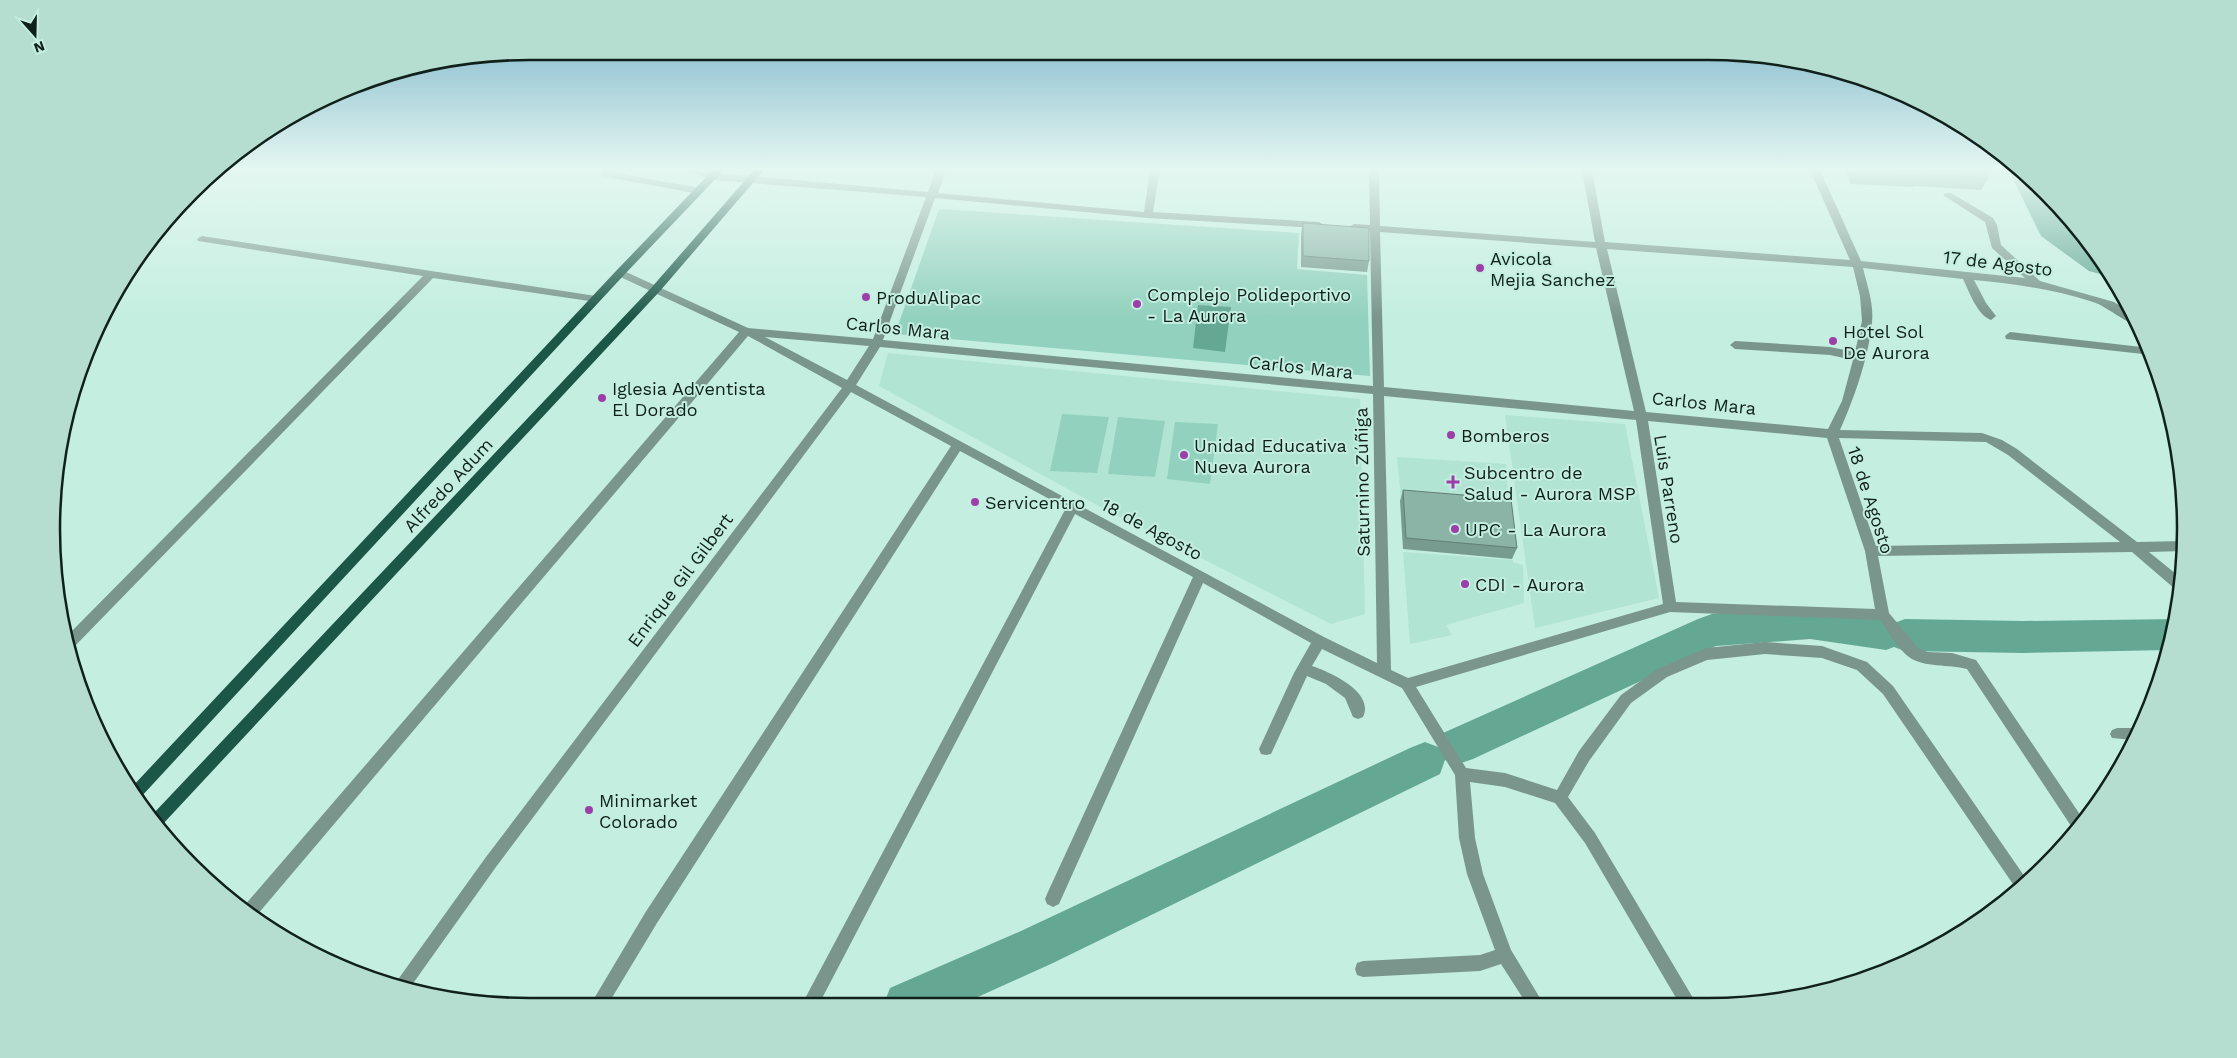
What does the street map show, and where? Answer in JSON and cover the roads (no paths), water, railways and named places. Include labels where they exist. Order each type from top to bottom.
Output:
[{"type":"main road","name":"Alfredo Adum","points":[[139,790],[620,273],[672,219]]},
{"type":"main road","name":"Alfredo Adum","points":[[160,818],[656,289],[717,219]]},
{"type":"street","name":"Enrique Gil Gilbert","points":[[404,981],[497,854],[849,387],[877,343],[923,219]]},
{"type":"street","points":[[1208,219],[1326,226]]},
{"type":"street","name":"Saturnino Zúñiga","points":[[1376,219],[1384,673]]},
{"type":"street","name":"Luis Parreno","points":[[1596,219],[1641,414],[1670,607]]},
{"type":"street","name":"18 de Agosto","points":[[1837,219],[1857,264],[1865,296],[1867,321],[1848,400],[1832,434],[1838,457],[1871,551],[1883,616]]},
{"type":"street","points":[[1989,219],[1992,224],[1992,238],[1996,246],[2036,283]]},
{"type":"street","name":"17 de Agosto","points":[[1346,227],[1857,264],[2036,283],[2096,299],[2110,304],[2124,313]]},
{"type":"street","points":[[202,239],[596,300]]},
{"type":"street","name":"Carlos Mara","points":[[620,273],[746,331],[1378,392],[1641,414],[1832,434],[1982,437],[1990,439],[2044,476],[2137,548]]},
{"type":"street","points":[[73,639],[431,274]]},
{"type":"street","points":[[1967,277],[1982,305],[1991,316]]},
{"type":"street","points":[[253,908],[746,331]]},
{"type":"street","name":"18 de Agosto","points":[[746,331],[959,444],[1319,641],[1407,684]]},
{"type":"street","points":[[2010,336],[2141,351]]},
{"type":"street","points":[[1734,345],[1830,351],[1859,357]]},
{"type":"street","points":[[601,998],[959,444]]},
{"type":"street","points":[[813,998],[1073,506]]},
{"type":"street","points":[[1871,551],[2176,546]]},
{"type":"street","points":[[2137,548],[2174,580]]},
{"type":"street","points":[[1053,899],[1200,575]]},
{"type":"street","points":[[1532,998],[1505,955],[1475,874],[1467,838],[1462,774],[1407,684],[1670,607],[1883,616],[1914,652],[1928,658],[1952,659],[1971,664],[2076,820]]},
{"type":"street","points":[[1266,749],[1299,677],[1305,670],[1319,641]]},
{"type":"street","points":[[1560,798],[1584,756],[1626,699],[1662,673],[1706,654],[1765,648],[1822,652],[1862,666],[1888,690],[2019,880]]},
{"type":"street","points":[[1305,670],[1312,671],[1341,686],[1354,698],[1358,713]]},
{"type":"street","points":[[2117,734],[2130,734]]},
{"type":"street","points":[[1462,774],[1505,780],[1560,798],[1590,838],[1685,998]]},
{"type":"street","points":[[1363,969],[1480,963],[1505,955]]},
{"type":"waterway","points":[[2046,219],[2051,230],[2090,257]]},
{"type":"waterway","points":[[1458,746],[1712,630],[1810,623],[1886,634]]},
{"type":"waterway","points":[[1905,635],[2023,637],[2165,634]]},
{"type":"waterway","points":[[923,998],[1037,947],[1425,761]]},
{"type":"place","name":"Avicola Mejia Sanchez","points":[[1480,268]]},
{"type":"place","name":"ProduAlipac","points":[[866,297]]},
{"type":"place","name":"Complejo Polideportivo - La Aurora","points":[[1137,304]]},
{"type":"place","name":"Hotel Sol De Aurora","points":[[1833,341]]},
{"type":"place","name":"Iglesia Adventista El Dorado","points":[[602,398]]},
{"type":"place","name":"Bomberos","points":[[1451,435]]},
{"type":"place","name":"Unidad Educativa Nueva Aurora","points":[[1184,455]]},
{"type":"place","name":"Subcentro de Salud - Aurora MSP","points":[[1453,482]]},
{"type":"place","name":"Servicentro","points":[[975,502]]},
{"type":"place","name":"UPC - La Aurora","points":[[1455,529]]},
{"type":"place","name":"CDI - Aurora","points":[[1465,584]]},
{"type":"place","name":"Minimarket Colorado","points":[[589,810]]}]
